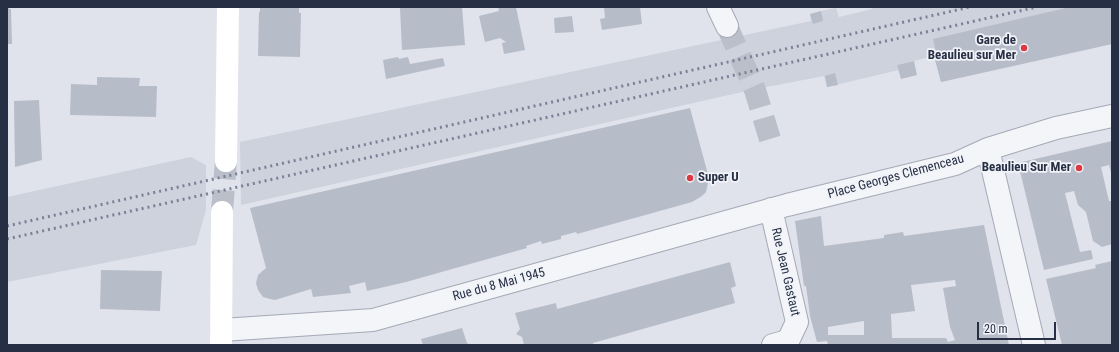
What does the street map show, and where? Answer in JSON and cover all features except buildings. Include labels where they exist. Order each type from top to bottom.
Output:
[{"type":"street","points":[[226,161],[228,7]]},
{"type":"street","name":"Place Georges Clemenceau","points":[[770,209],[955,164],[988,149],[1056,128],[1112,116]]},
{"type":"street","points":[[988,149],[1034,345]]},
{"type":"street","name":"Rue du 8 Mai 1945","points":[[221,337],[373,320],[770,209]]},
{"type":"street","name":"Rue Jean Gastaut","points":[[770,209],[797,322],[788,341],[773,345]]},
{"type":"street","points":[[221,337],[222,212]]},
{"type":"shaded area","points":[[871,7],[1112,7],[1112,44],[941,82],[934,56],[897,65],[899,70],[827,87],[824,76],[751,90],[241,205],[240,142],[811,21],[810,14],[821,11],[836,8],[839,17],[872,9]]},
{"type":"shaded area","points":[[191,157],[206,165],[206,210],[196,245],[7,282],[7,197]]},
{"type":"tunnel","points":[[727,26],[755,90],[773,149]]},
{"type":"tunnel","points":[[222,212],[226,161]]},
{"type":"railway","points":[[7,226],[970,7]]},
{"type":"railway","points":[[7,239],[1037,7]]},
{"type":"place","name":"Gare de Beaulieu sur Mer","points":[[1024,48]]},
{"type":"place","name":"Beaulieu Sur Mer","points":[[1079,168]]},
{"type":"place","name":"Super U","points":[[690,178]]}]
